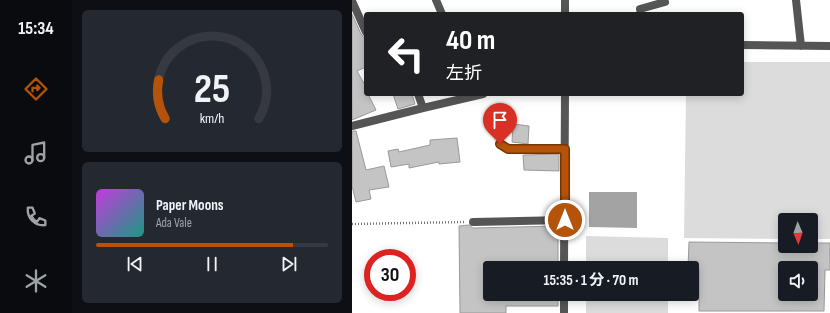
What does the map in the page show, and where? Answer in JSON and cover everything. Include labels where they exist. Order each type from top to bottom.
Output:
[{"type":"street","points":[[436,0],[441,12]]},
{"type":"street","points":[[565,12],[566,0]]},
{"type":"street","points":[[796,0],[801,46]]},
{"type":"street","points":[[352,1],[364,28]]},
{"type":"street","points":[[641,12],[640,9],[665,2]]},
{"type":"street","points":[[744,45],[830,46]]},
{"type":"street","points":[[419,96],[423,108]]},
{"type":"street","points":[[352,126],[474,96]]},
{"type":"street","points":[[564,261],[565,96]]},
{"type":"street","points":[[500,144],[508,149],[565,149]]},
{"type":"street","points":[[473,222],[565,220]]},
{"type":"street","points":[[564,301],[564,313]]},
{"type":"path","points":[[352,224],[473,222]]},
{"type":"shaded area","points":[[744,62],[830,62],[830,239],[818,239],[818,213],[778,213],[778,239],[684,238],[686,96],[744,96]]},
{"type":"shaded area","points":[[589,192],[637,192],[637,228],[589,227]]},
{"type":"shaded area","points":[[586,236],[668,238],[668,261],[586,261]]},
{"type":"shaded area","points":[[586,301],[668,301],[668,313],[586,313]]},
{"type":"building","points":[[352,14],[364,38],[364,68],[357,71],[364,83],[364,96],[369,96],[376,110],[352,120]]},
{"type":"building","points":[[394,96],[413,96],[415,104],[398,109]]},
{"type":"building","points":[[513,124],[529,126],[528,144],[512,142]]},
{"type":"building","points":[[352,131],[356,131],[366,170],[384,166],[389,187],[369,190],[371,199],[356,202],[352,186]]},
{"type":"building","points":[[457,138],[460,162],[439,164],[439,162],[409,168],[409,164],[391,167],[388,151],[398,149],[399,152],[430,145],[430,140]]},
{"type":"building","points":[[559,154],[559,171],[524,170],[523,155]]},
{"type":"building","points":[[469,225],[473,228],[558,226],[558,261],[483,261],[483,301],[558,301],[558,306],[506,306],[506,313],[460,313],[459,226]]},
{"type":"building","points":[[689,242],[778,243],[778,253],[818,253],[818,243],[830,243],[830,270],[825,270],[824,311],[699,311],[699,261],[688,261]]},
{"type":"route","points":[[500,144],[508,149],[565,149],[565,220]]}]
